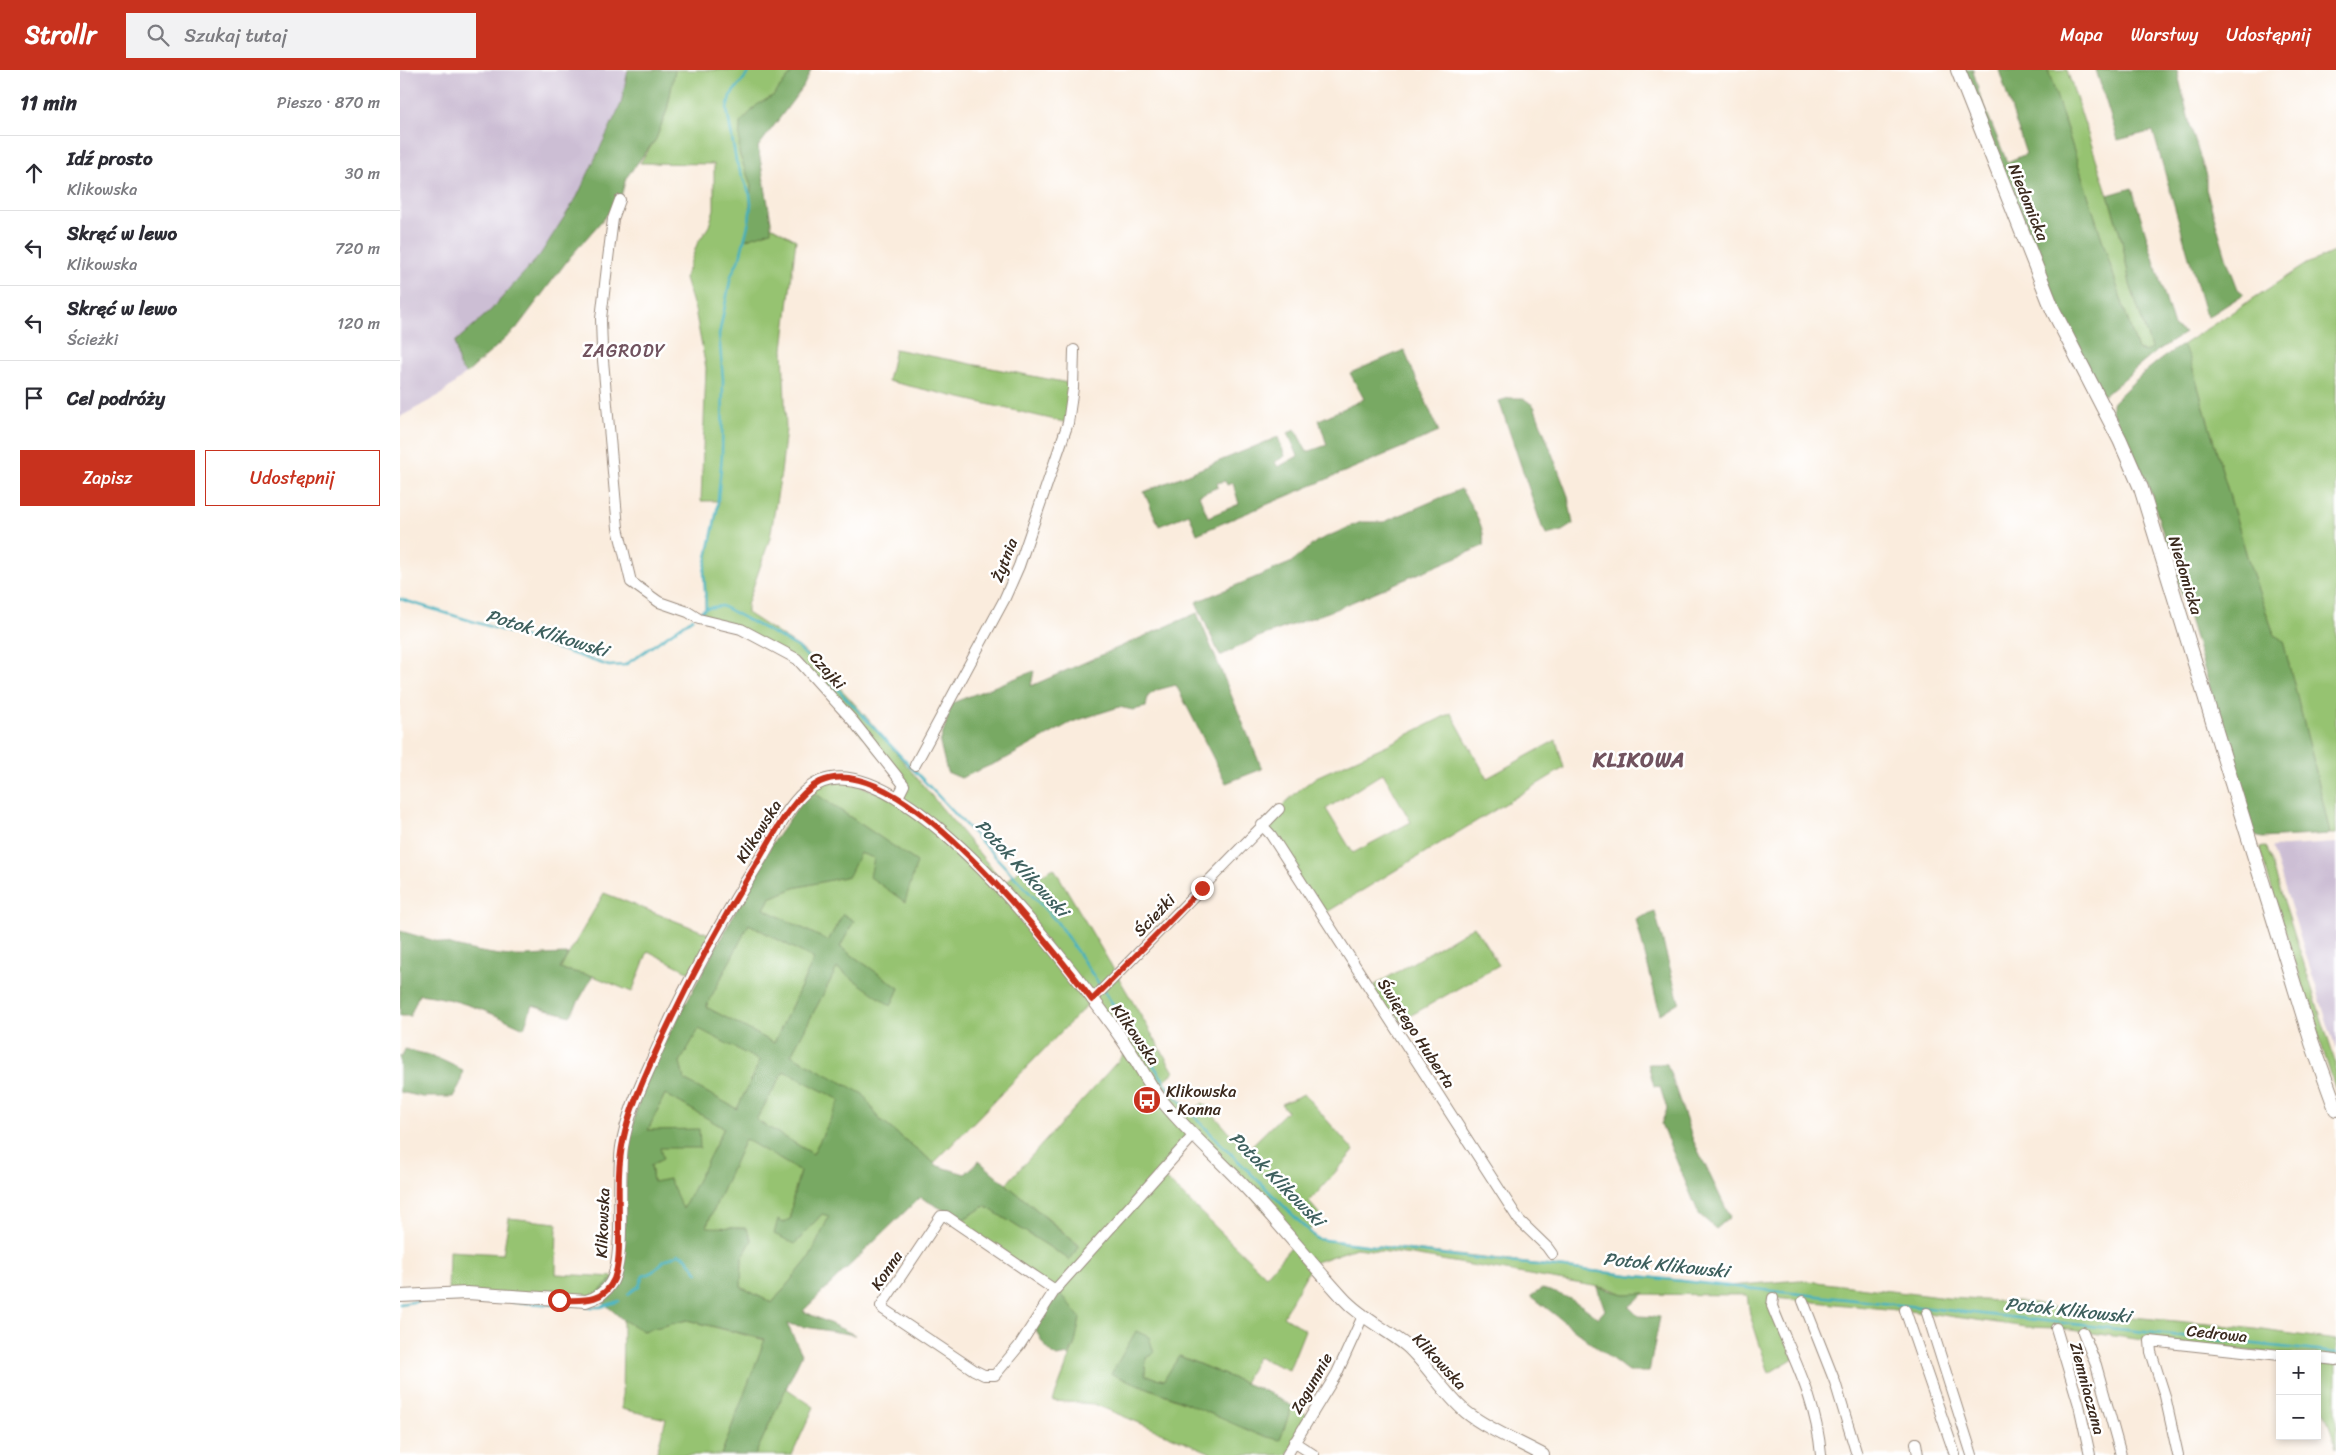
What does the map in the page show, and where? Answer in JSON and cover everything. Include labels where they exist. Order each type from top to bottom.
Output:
[{"type":"main road","name":"Niedomicka","points":[[1958,70],[2053,310],[2120,440],[2141,488],[2312,1043],[2336,1109]]},
{"type":"street","name":"Czajki","points":[[620,200],[613,219],[602,318],[605,397],[618,528],[631,582],[659,602],[688,612],[699,619],[741,629],[798,659],[853,721],[904,784],[896,799]]},
{"type":"street","name":"Żytnia","points":[[914,765],[1004,600],[1019,566],[1068,423],[1073,388],[1074,350]]},
{"type":"street","name":"Klikowska","points":[[400,1296],[467,1293],[586,1301],[598,1297],[606,1291],[614,1277],[618,1256],[620,1160],[623,1141],[634,1103],[676,1005],[724,917],[791,808],[807,790],[820,782],[835,777],[852,778],[868,782],[919,812],[957,843],[1047,941],[1099,992],[1128,1049],[1157,1094],[1194,1136],[1243,1185],[1344,1299],[1408,1348],[1468,1413],[1544,1455]]},
{"type":"street","name":"Ścieżki","points":[[1099,992],[1279,809]]},
{"type":"street","name":"Świętego Huberta","points":[[1262,826],[1271,835],[1519,1220],[1552,1254]]},
{"type":"street","name":"Konna","points":[[1055,1290],[946,1216],[941,1216],[881,1306],[974,1370],[984,1375],[996,1375],[1018,1346],[1055,1290],[1194,1136]]},
{"type":"street","points":[[1773,1298],[1772,1306],[1811,1399],[1817,1421],[1821,1455]]},
{"type":"street","points":[[1803,1301],[1835,1382],[1857,1455]]},
{"type":"street","points":[[1905,1310],[1955,1455]]},
{"type":"street","points":[[1927,1313],[1972,1455]]},
{"type":"street","name":"Zagumnie","points":[[1287,1455],[1337,1373],[1364,1316]]},
{"type":"street","name":"Ziemniaczana","points":[[2056,1328],[2079,1406],[2090,1455]]},
{"type":"street","name":"Ziemniaczana","points":[[2083,1332],[2096,1365],[2121,1455]]},
{"type":"street","name":"Cedrowa","points":[[2178,1455],[2165,1396],[2151,1352],[2150,1341],[2276,1354]]},
{"type":"street","points":[[2321,1358],[2336,1360]]},
{"type":"street","points":[[1294,1442],[1314,1455]]},
{"type":"street","points":[[1916,1443],[1918,1455]]},
{"type":"shaded area","points":[[400,70],[628,70],[621,104],[577,197],[540,255],[491,310],[455,342],[459,366],[466,374],[440,395],[400,417]]},
{"type":"shaded area","points":[[2336,843],[2336,1050],[2272,847]]},
{"type":"green space","points":[[628,70],[675,70],[667,110],[656,139],[626,178],[620,200],[570,257],[516,329],[466,374],[459,366],[455,342],[491,310],[540,255],[577,197],[621,104]]},
{"type":"green space","points":[[675,70],[794,70],[774,95],[757,106],[739,153],[751,185],[749,221],[744,240],[770,231],[771,226],[796,240],[783,349],[786,429],[781,473],[770,538],[747,605],[747,613],[799,647],[820,666],[863,713],[1004,883],[1024,866],[1035,878],[1054,868],[1174,1072],[1164,1081],[1191,1112],[1203,1103],[1246,1151],[1287,1111],[1281,1104],[1304,1094],[1354,1151],[1309,1202],[1323,1218],[1309,1230],[1317,1239],[1729,1286],[1800,1280],[1948,1298],[2035,1303],[2067,1311],[2240,1327],[2336,1340],[2336,1448],[2321,1398],[2321,1350],[2276,1350],[2276,1354],[2150,1341],[2056,1328],[2026,1327],[1927,1313],[1774,1298],[1794,1358],[1769,1373],[1750,1315],[1747,1295],[1624,1294],[1611,1289],[1412,1255],[1356,1248],[1313,1263],[1283,1316],[1305,1330],[1289,1370],[1257,1357],[1244,1383],[1180,1356],[1164,1380],[1144,1375],[1146,1358],[1154,1353],[1112,1374],[1280,1440],[1292,1406],[1309,1416],[1287,1455],[1216,1455],[1094,1404],[1053,1401],[1075,1343],[1064,1297],[963,1229],[962,1220],[985,1206],[1070,1260],[1079,1245],[1006,1184],[1127,1051],[1092,1000],[934,1163],[879,1119],[862,1094],[791,1055],[837,968],[891,1005],[899,988],[840,947],[853,921],[843,914],[828,941],[764,909],[770,898],[794,888],[848,876],[860,853],[874,858],[917,862],[810,790],[835,777],[896,799],[904,785],[797,659],[701,617],[705,608],[704,572],[719,501],[701,501],[706,368],[695,310],[685,278],[697,244],[709,226],[714,209],[714,164],[640,163],[656,139],[667,110]],"holes":[[[1193,1136],[1295,1242],[1266,1276],[1160,1173]]]},
{"type":"green space","points":[[794,70],[811,70],[803,87],[758,147],[771,221],[771,231],[744,240],[749,221],[751,185],[739,153],[740,123],[757,105],[774,95]]},
{"type":"green space","points":[[1963,70],[1973,70],[1979,93],[2007,162],[2026,154],[1999,70],[2048,70],[2131,330],[2138,350],[2145,352],[2151,348],[2130,284],[2122,241],[2108,195],[2132,188],[2174,327],[2185,333],[2157,351],[2105,395],[2101,393],[2059,309]]},
{"type":"green space","points":[[2048,70],[2067,70],[2122,241],[2130,284],[2151,348],[2145,352],[2138,350],[2131,330]]},
{"type":"green space","points":[[2096,70],[2177,70],[2190,125],[2206,176],[2206,189],[2227,260],[2238,289],[2244,294],[2208,317],[2205,313],[2153,131],[2118,140]]},
{"type":"green space","points":[[2336,251],[2336,834],[2330,834],[2283,641],[2274,634],[2251,570],[2189,356],[2182,345],[2306,264]]},
{"type":"green space","points":[[2182,345],[2189,356],[2251,570],[2274,634],[2283,641],[2330,834],[2262,838],[2255,836],[2148,484],[2112,411],[2112,403],[2128,387]]},
{"type":"green space","points":[[895,349],[1073,384],[1068,423],[888,381]]},
{"type":"green space","points":[[1404,350],[1439,432],[1197,534],[1189,514],[1159,526],[1144,492],[1278,437],[1285,456],[1275,462],[1278,467],[1298,456],[1288,433],[1295,429],[1307,452],[1327,445],[1319,420],[1364,399],[1350,373]],"holes":[[[1225,481],[1227,485],[1233,483],[1239,504],[1208,517],[1199,495],[1218,487],[1217,483]]]},
{"type":"green space","points":[[1509,398],[1523,398],[1534,406],[1568,496],[1573,524],[1562,531],[1547,535],[1542,527],[1499,401]]},
{"type":"green space","points":[[1461,489],[1483,531],[1483,546],[1331,611],[1256,638],[1220,656],[1196,602],[1290,563],[1317,541],[1361,522],[1384,522]]},
{"type":"green space","points":[[1197,613],[1262,769],[1226,783],[1176,685],[1157,690],[1148,696],[1146,707],[1133,710],[1119,707],[1072,722],[1007,758],[961,778],[947,772],[940,743],[952,703],[1034,671],[1031,686]]},
{"type":"green space","points":[[1451,713],[1487,778],[1556,740],[1564,768],[1322,915],[1262,825],[1316,777]],"holes":[[[1383,773],[1411,822],[1353,853],[1326,809]]]},
{"type":"green space","points":[[810,790],[917,862],[905,902],[870,877],[874,858],[860,853],[849,876],[794,888],[770,898],[764,909],[828,941],[843,914],[854,921],[840,947],[899,988],[891,1006],[837,968],[791,1055],[863,1094],[879,1119],[938,1166],[965,1174],[979,1161],[1079,1246],[1070,1260],[985,1206],[962,1220],[920,1197],[803,1311],[855,1335],[787,1324],[802,1354],[755,1455],[721,1455],[765,1339],[687,1320],[643,1331],[623,1320],[595,1295],[623,1269],[627,1154],[636,1111],[651,1067],[772,844]],"holes":[[[749,924],[814,959],[774,1043],[706,1007]],[[699,1029],[760,1061],[737,1109],[684,1080],[680,1062]],[[784,1071],[840,1100],[813,1154],[756,1120]],[[665,1094],[724,1128],[683,1209],[669,1179],[653,1182],[651,1165],[663,1159],[660,1148],[700,1148],[699,1129],[648,1130]],[[745,1139],[800,1171],[791,1218],[783,1223],[778,1219],[774,1234],[795,1244],[822,1214],[829,1216],[810,1257],[772,1303],[741,1287],[742,1258],[752,1240],[746,1228],[706,1227]]]},
{"type":"green space","points":[[2264,846],[2267,848],[2336,1064],[2336,1091],[2260,851],[2260,847]]},
{"type":"green space","points":[[604,893],[714,936],[693,974],[648,951],[632,992],[593,976],[560,969]]},
{"type":"green space","points":[[1655,912],[1679,1002],[1660,1014],[1636,919]]},
{"type":"green space","points":[[749,924],[814,959],[774,1043],[706,1007]]},
{"type":"green space","points":[[1474,926],[1499,965],[1394,1025],[1370,988]]},
{"type":"green space","points":[[400,931],[455,946],[510,956],[568,954],[560,969],[593,976],[570,1016],[532,1005],[524,1028],[473,1006],[419,994],[410,1016],[400,1016]]},
{"type":"green space","points":[[699,1028],[760,1061],[737,1109],[684,1080],[680,1062]]},
{"type":"green space","points":[[405,1049],[433,1056],[463,1070],[460,1084],[453,1097],[423,1097],[400,1092],[400,1055],[402,1057]]},
{"type":"green space","points":[[1648,1064],[1667,1064],[1693,1140],[1730,1217],[1716,1229],[1699,1214],[1661,1124],[1667,1109],[1660,1087],[1654,1086]]},
{"type":"green space","points":[[784,1071],[841,1100],[813,1154],[756,1120]]},
{"type":"green space","points":[[665,1094],[724,1128],[683,1210],[653,1182],[648,1130]]},
{"type":"green space","points":[[745,1139],[800,1171],[791,1218],[783,1223],[778,1219],[795,1244],[822,1214],[830,1216],[810,1257],[772,1303],[741,1287],[742,1258],[752,1240],[706,1227]]},
{"type":"green space","points":[[509,1218],[557,1223],[556,1274],[615,1277],[598,1297],[448,1294],[449,1251],[503,1254]]},
{"type":"green space","points":[[1597,1287],[1624,1294],[1645,1293],[1629,1307],[1638,1316],[1660,1317],[1649,1372],[1629,1372],[1531,1296],[1542,1289],[1565,1296],[1598,1318],[1605,1310]]},
{"type":"green space","points":[[1055,1290],[1064,1297],[1080,1318],[1075,1343],[1069,1355],[1057,1357],[1040,1338],[1033,1324]]},
{"type":"green space","points":[[623,1320],[643,1331],[687,1320],[765,1340],[721,1455],[656,1455],[666,1419],[622,1409]]},
{"type":"green space","points":[[1136,1331],[1149,1337],[1154,1353],[1146,1358],[1145,1375],[1164,1380],[1179,1356],[1269,1393],[1292,1406],[1280,1440],[1259,1435],[1177,1399],[1111,1374]]},
{"type":"green space","points":[[786,1388],[814,1407],[792,1455],[755,1455]]},
{"type":"waterway","points":[[706,608],[704,572],[717,510],[722,455],[723,379],[719,335],[731,276],[740,257],[751,204],[750,195],[736,161],[727,109],[730,96],[751,70]]},
{"type":"waterway","name":"Potok Klikowski","points":[[400,599],[609,666],[625,665],[693,618]]},
{"type":"waterway","name":"Potok Klikowski","points":[[697,614],[706,608],[722,606],[798,647],[1057,922],[1101,987]]},
{"type":"waterway","name":"Potok Klikowski","points":[[1104,991],[1170,1090],[1216,1139],[1317,1239],[1473,1258],[2336,1353]]},
{"type":"waterway","points":[[628,1294],[639,1286],[643,1276],[651,1273],[664,1261],[678,1254],[686,1257],[698,1273]]},
{"type":"waterway","points":[[447,1300],[474,1299]]},
{"type":"waterway","points":[[400,1304],[419,1301]]},
{"type":"waterway","points":[[586,1307],[601,1307],[619,1301]]},
{"type":"waterway","points":[[512,1302],[571,1306]]},
{"type":"place","name":"Klikowska - Konna","points":[[1147,1100]]},
{"type":"district","name":"ZAGRODY","points":[[624,351]]},
{"type":"district","name":"KLIKOWA","points":[[1639,760]]},
{"type":"route","points":[[559,1300],[586,1301],[598,1297],[606,1291],[612,1282],[619,1242],[620,1160],[623,1141],[634,1103],[676,1005],[724,917],[791,808],[807,790],[820,782],[835,777],[852,778],[868,782],[919,812],[957,843],[1047,941],[1092,1000],[1202,888]]}]
